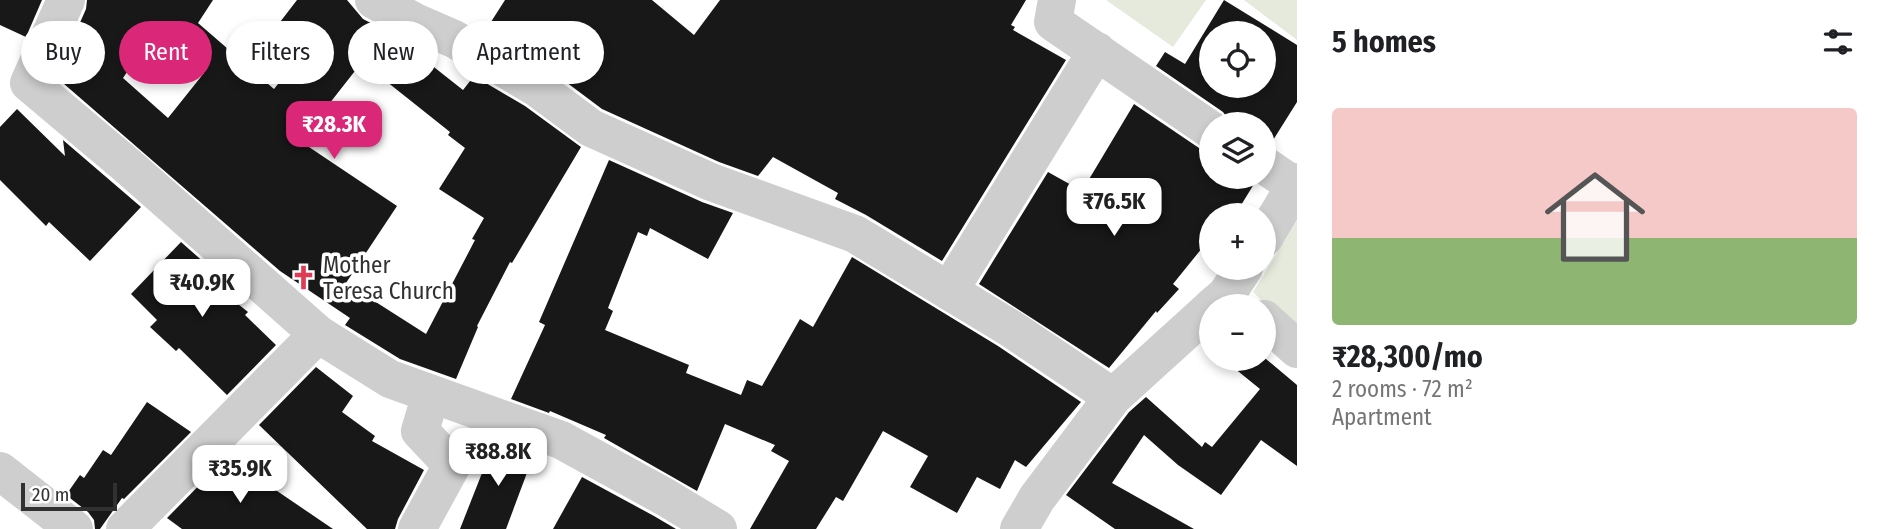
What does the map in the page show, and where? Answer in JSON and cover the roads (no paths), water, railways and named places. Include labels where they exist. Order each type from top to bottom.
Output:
[{"type":"street","points":[[66,0],[14,74],[130,168],[318,334],[390,379],[561,440],[665,496],[719,529]]},
{"type":"street","points":[[374,0],[417,23],[454,38],[537,88],[591,128],[711,183],[855,234],[1010,328],[1113,397]]},
{"type":"street","points":[[1057,0],[1054,22],[1199,122]]},
{"type":"street","points":[[949,291],[1097,51]]},
{"type":"street","points":[[1276,172],[1296,184],[1276,218]]},
{"type":"street","points":[[1019,529],[1037,498],[1113,397],[1199,322]]},
{"type":"street","points":[[1276,330],[1297,349]]},
{"type":"street","points":[[145,523],[318,334]]},
{"type":"street","points":[[417,529],[452,465],[420,431],[431,394]]},
{"type":"street","points":[[0,471],[74,529]]},
{"type":"place","name":"Mother Teresa Church","points":[[303,278]]}]
